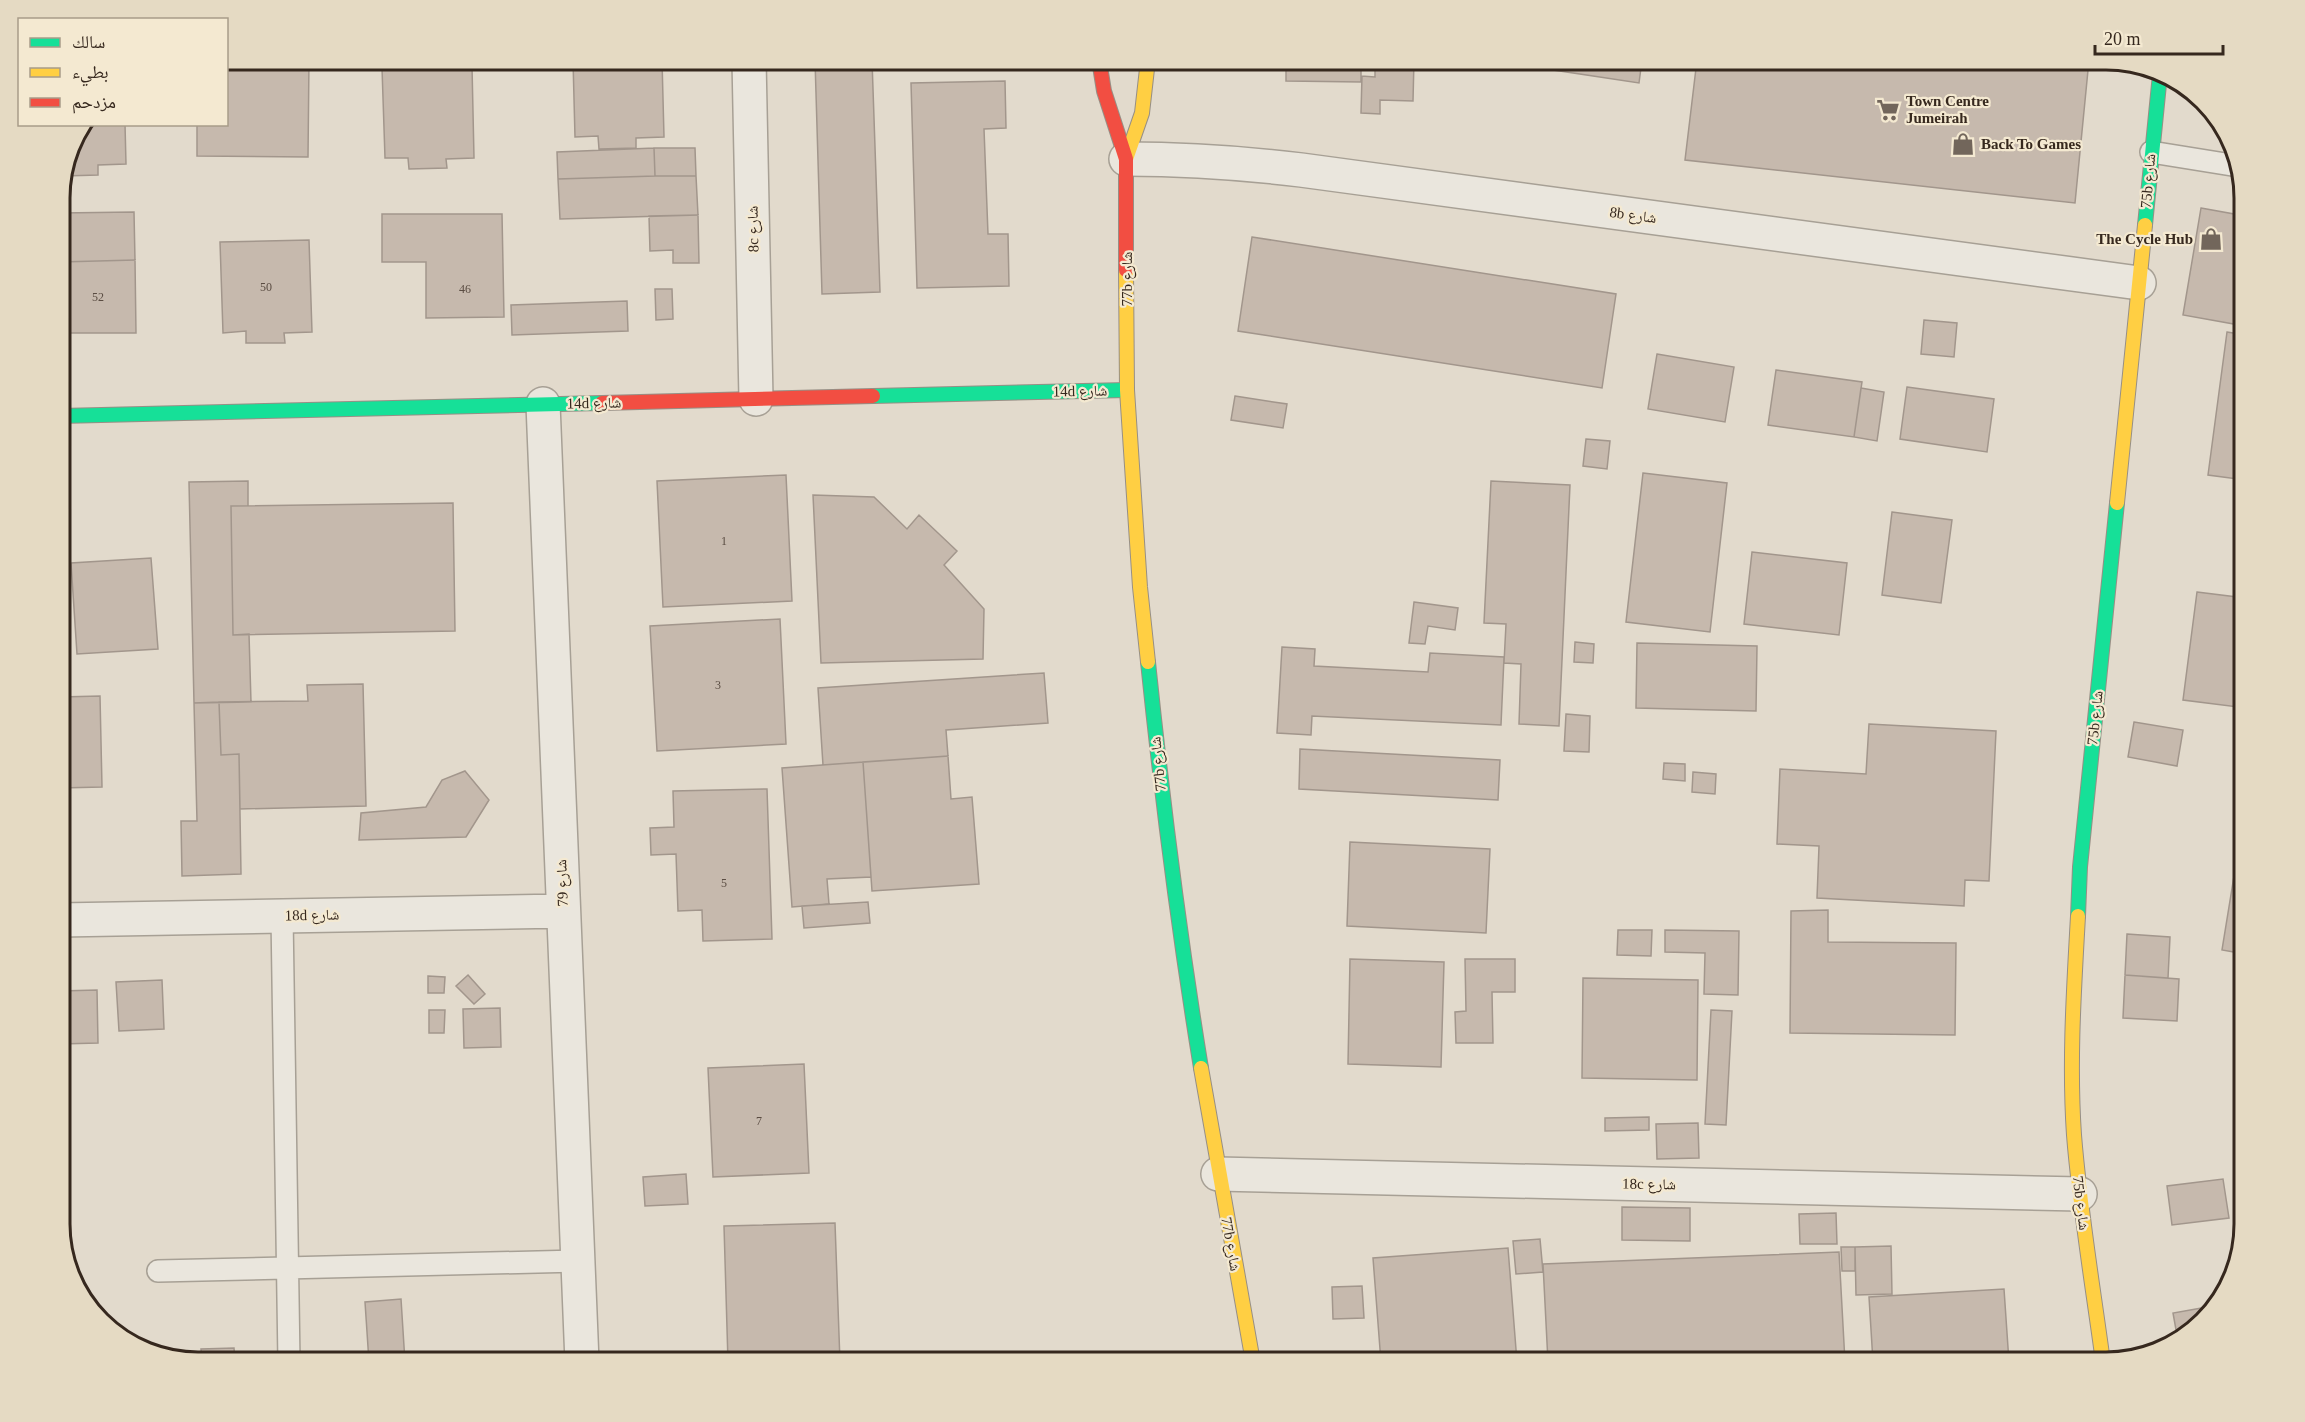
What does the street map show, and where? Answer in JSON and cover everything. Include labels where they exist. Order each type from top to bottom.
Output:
[{"type":"street","name":"8c شارع","points":[[749,70],[756,399]]},
{"type":"street","name":"77b شارع","points":[[1101,70],[1104,91],[1126,159],[1127,390],[1140,586],[1160,783],[1186,979],[1218,1174],[1251,1352]]},
{"type":"street","name":"77b شارع","points":[[1126,159],[1142,113],[1147,70]]},
{"type":"street","name":"75b شارع","points":[[2102,1352],[2074,1133],[2072,1071],[2080,867],[2159,82]]},
{"type":"street","name":"8b شارع","points":[[1126,159],[1196,160],[1301,170],[2139,283]]},
{"type":"street","name":"14d شارع","points":[[71,416],[1127,390]]},
{"type":"street","name":"شارع 79","points":[[543,404],[582,1352]]},
{"type":"street","name":"18d شارع","points":[[71,920],[563,911]]},
{"type":"street","name":"18c شارع","points":[[1218,1174],[2080,1194]]},
{"type":"lane","points":[[2151,152],[2230,165]]},
{"type":"lane","points":[[282,916],[289,1352]]},
{"type":"lane","points":[[158,1271],[578,1260]]},
{"type":"building","points":[[228,70],[309,70],[308,157],[197,156],[197,126],[228,126]]},
{"type":"building","points":[[382,70],[472,70],[474,158],[446,159],[447,168],[409,169],[408,158],[385,158]]},
{"type":"building","points":[[573,70],[662,70],[664,137],[636,138],[636,148],[599,149],[598,136],[575,137]]},
{"type":"building","points":[[815,70],[872,70],[880,292],[822,294]]},
{"type":"building","points":[[1286,70],[1361,70],[1361,82],[1286,81]]},
{"type":"building","points":[[1375,70],[1414,70],[1413,101],[1380,100],[1380,114],[1361,113],[1362,76],[1375,77]]},
{"type":"building","points":[[1554,70],[1641,70],[1639,83]]},
{"type":"building","name":"Town Centre Jumeirah","points":[[1696,70],[2088,70],[2075,203],[1685,160]]},
{"type":"building","points":[[1005,81],[1006,128],[984,129],[988,234],[1008,234],[1009,286],[917,288],[911,83]]},
{"type":"building","points":[[94,126],[125,126],[126,164],[98,165],[98,175],[73,176],[84,142]]},
{"type":"building","points":[[654,148],[695,148],[696,176],[655,176]]},
{"type":"building","points":[[654,148],[655,176],[558,179],[557,152]]},
{"type":"building","points":[[696,176],[698,215],[560,219],[558,179]]},
{"type":"building","points":[[2201,208],[2234,214],[2234,324],[2183,315]]},
{"type":"building","points":[[134,212],[135,260],[71,262],[71,213]]},
{"type":"building","points":[[382,214],[502,214],[504,317],[426,318],[426,262],[382,262]]},
{"type":"building","points":[[698,215],[699,263],[673,263],[673,250],[650,251],[649,216]]},
{"type":"building","points":[[1252,237],[1616,294],[1602,388],[1238,331]]},
{"type":"building","points":[[309,240],[312,332],[284,333],[285,343],[246,343],[246,331],[223,333],[220,242]]},
{"type":"building","points":[[135,260],[136,333],[71,333],[71,262]]},
{"type":"building","points":[[655,289],[672,289],[673,319],[656,320]]},
{"type":"building","points":[[627,301],[628,331],[512,335],[511,305]]},
{"type":"building","points":[[1924,320],[1957,323],[1954,357],[1921,354]]},
{"type":"building","points":[[2227,332],[2234,333],[2234,479],[2208,475]]},
{"type":"building","points":[[1657,354],[1734,367],[1725,422],[1648,409]]},
{"type":"building","points":[[1776,370],[1862,382],[1854,437],[1768,425]]},
{"type":"building","points":[[1907,387],[1994,399],[1987,452],[1900,439]]},
{"type":"building","points":[[1861,388],[1884,392],[1877,441],[1854,437]]},
{"type":"building","points":[[1235,396],[1287,404],[1283,428],[1231,420]]},
{"type":"building","points":[[1586,439],[1610,441],[1607,469],[1583,466]]},
{"type":"building","points":[[1643,473],[1727,483],[1710,632],[1626,622]]},
{"type":"building","points":[[786,475],[792,601],[663,607],[657,481]]},
{"type":"building","points":[[248,481],[248,506],[231,506],[233,635],[249,634],[251,702],[194,703],[189,482]]},
{"type":"building","points":[[1491,481],[1570,485],[1559,726],[1519,724],[1521,664],[1504,663],[1506,624],[1484,623]]},
{"type":"building","points":[[813,495],[874,497],[907,529],[919,515],[957,551],[944,565],[984,609],[983,659],[821,663]]},
{"type":"building","points":[[453,503],[455,631],[233,635],[231,506]]},
{"type":"building","points":[[1892,512],[1952,520],[1941,603],[1882,595]]},
{"type":"building","points":[[1752,552],[1847,563],[1839,635],[1744,624]]},
{"type":"building","points":[[151,558],[158,649],[77,654],[71,563]]},
{"type":"building","points":[[2197,592],[2234,597],[2234,706],[2183,700]]},
{"type":"building","points":[[1414,602],[1458,608],[1455,630],[1428,626],[1425,644],[1409,643]]},
{"type":"building","points":[[780,619],[786,744],[657,751],[650,626]]},
{"type":"building","points":[[1575,642],[1594,644],[1593,663],[1574,662]]},
{"type":"building","points":[[1637,643],[1757,646],[1756,711],[1636,708]]},
{"type":"building","points":[[1282,647],[1315,649],[1314,666],[1428,672],[1430,653],[1504,657],[1501,725],[1312,716],[1311,735],[1277,733]]},
{"type":"building","points":[[1044,673],[1048,723],[946,730],[948,756],[823,765],[818,688]]},
{"type":"building","points":[[363,684],[366,806],[240,809],[239,754],[221,755],[219,702],[308,701],[307,685]]},
{"type":"building","points":[[100,696],[102,787],[71,788],[71,697]]},
{"type":"building","points":[[219,702],[221,755],[239,754],[241,874],[182,876],[181,821],[197,821],[194,703]]},
{"type":"building","points":[[1566,714],[1590,716],[1589,752],[1564,751]]},
{"type":"building","points":[[2134,722],[2183,730],[2177,766],[2128,757]]},
{"type":"building","points":[[1869,724],[1996,731],[1989,881],[1965,880],[1964,906],[1817,898],[1819,846],[1777,844],[1780,769],[1866,774]]},
{"type":"building","points":[[1300,749],[1500,760],[1498,800],[1299,789]]},
{"type":"building","points":[[948,756],[951,799],[972,797],[979,884],[872,891],[863,762]]},
{"type":"building","points":[[863,762],[871,877],[827,879],[829,904],[792,907],[782,768]]},
{"type":"building","points":[[1664,763],[1685,764],[1685,781],[1663,779]]},
{"type":"building","points":[[465,771],[489,800],[466,837],[359,840],[361,813],[426,807],[442,780]]},
{"type":"building","points":[[1693,772],[1716,774],[1715,794],[1692,792]]},
{"type":"building","points":[[767,789],[772,939],[703,941],[702,910],[678,911],[676,854],[651,855],[650,828],[674,827],[673,791]]},
{"type":"building","points":[[1350,842],[1490,849],[1486,933],[1347,926]]},
{"type":"building","points":[[2234,876],[2234,952],[2222,950]]},
{"type":"building","points":[[868,902],[870,923],[804,928],[802,906]]},
{"type":"building","points":[[1828,910],[1828,942],[1956,943],[1955,1035],[1790,1033],[1791,911]]},
{"type":"building","points":[[1618,930],[1652,930],[1651,956],[1617,955]]},
{"type":"building","points":[[1665,930],[1739,931],[1738,995],[1704,994],[1705,953],[1665,952]]},
{"type":"building","points":[[2127,934],[2170,937],[2168,978],[2125,975]]},
{"type":"building","points":[[1350,959],[1444,962],[1441,1067],[1348,1064]]},
{"type":"building","points":[[1465,959],[1515,959],[1515,992],[1492,992],[1493,1043],[1456,1043],[1455,1012],[1466,1011]]},
{"type":"building","points":[[468,975],[485,994],[474,1004],[456,986]]},
{"type":"building","points":[[2125,975],[2179,979],[2177,1021],[2123,1018]]},
{"type":"building","points":[[428,976],[445,977],[444,993],[428,993]]},
{"type":"building","points":[[1583,978],[1698,980],[1697,1080],[1582,1078]]},
{"type":"building","points":[[162,980],[164,1029],[119,1031],[116,982]]},
{"type":"building","points":[[97,990],[98,1043],[71,1044],[71,991]]},
{"type":"building","points":[[500,1008],[501,1047],[464,1048],[463,1009]]},
{"type":"building","points":[[429,1010],[445,1010],[444,1033],[429,1033]]},
{"type":"building","points":[[1711,1010],[1732,1011],[1726,1125],[1705,1124]]},
{"type":"building","points":[[804,1064],[809,1173],[713,1177],[708,1068]]},
{"type":"building","points":[[1649,1117],[1649,1130],[1605,1131],[1605,1118]]},
{"type":"building","points":[[1698,1123],[1699,1158],[1657,1159],[1656,1124]]},
{"type":"building","points":[[686,1174],[688,1204],[645,1206],[643,1177]]},
{"type":"building","points":[[2223,1179],[2229,1218],[2172,1225],[2167,1186]]},
{"type":"building","points":[[1622,1207],[1690,1208],[1690,1241],[1622,1240]]},
{"type":"building","points":[[1836,1213],[1837,1244],[1800,1244],[1799,1214]]},
{"type":"building","points":[[835,1223],[840,1352],[728,1352],[724,1226]]},
{"type":"building","points":[[1540,1239],[1543,1272],[1516,1274],[1513,1241]]},
{"type":"building","points":[[1891,1246],[1892,1294],[1856,1295],[1855,1247]]},
{"type":"building","points":[[1841,1247],[1855,1247],[1855,1271],[1842,1271]]},
{"type":"building","points":[[1508,1248],[1516,1352],[1380,1352],[1373,1258]]},
{"type":"building","points":[[1839,1252],[1844,1352],[1547,1352],[1543,1264]]},
{"type":"building","points":[[1362,1286],[1364,1318],[1333,1319],[1332,1287]]},
{"type":"building","points":[[2004,1289],[2008,1352],[1872,1352],[1869,1297]]},
{"type":"building","points":[[401,1299],[404,1352],[368,1352],[365,1302]]},
{"type":"building","points":[[2202,1308],[2176,1330],[2173,1313]]},
{"type":"building","points":[[234,1348],[234,1352],[201,1352],[201,1349]]},
{"type":"traffic: fast","points":[[2145,225],[2159,82]]},
{"type":"traffic: fast","points":[[873,396],[1127,390]]},
{"type":"traffic: fast","points":[[71,416],[602,403]]},
{"type":"traffic: fast","points":[[2078,916],[2080,867],[2117,503]]},
{"type":"traffic: fast","points":[[1148,662],[1185,967],[1201,1068]]},
{"type":"traffic: slow","points":[[1126,159],[1142,113],[1147,70]]},
{"type":"traffic: slow","points":[[2117,503],[2145,225]]},
{"type":"traffic: slow","points":[[1126,270],[1127,390],[1140,587],[1148,662]]},
{"type":"traffic: slow","points":[[2078,916],[2072,1053],[2074,1135],[2102,1352]]},
{"type":"traffic: slow","points":[[1201,1068],[1251,1352]]},
{"type":"traffic: jam","points":[[1101,70],[1104,91],[1126,159],[1126,270]]},
{"type":"traffic: jam","points":[[602,403],[873,396]]},
{"type":"place","name":"Town Centre Jumeirah","points":[[1888,110]]},
{"type":"place","name":"Back To Games","points":[[1963,144]]},
{"type":"place","name":"The Cycle Hub","points":[[2211,239]]}]
